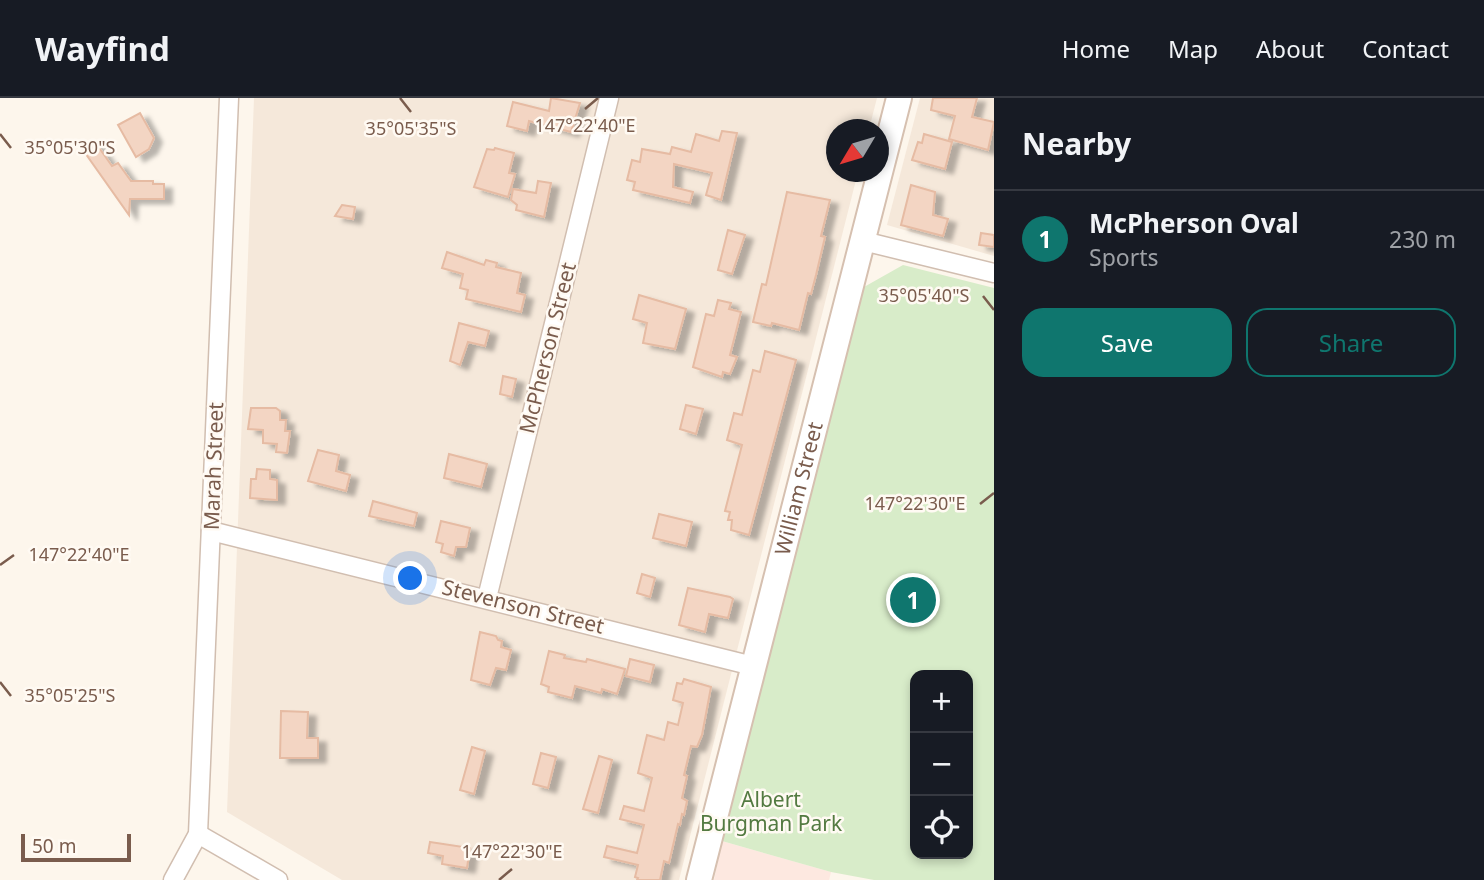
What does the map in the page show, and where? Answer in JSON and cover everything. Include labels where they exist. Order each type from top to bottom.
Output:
[{"type":"street","name":"Marah Street","points":[[198,834],[229,98]]},
{"type":"street","name":"McPherson Street","points":[[487,598],[609,98]]},
{"type":"street","name":"William Street","points":[[699,880],[899,98]]},
{"type":"street","points":[[863,241],[994,273]]},
{"type":"street","name":"Stevenson Street","points":[[211,531],[753,666]]},
{"type":"street","points":[[173,880],[198,834],[278,880]]},
{"type":"shaded area","points":[[254,98],[877,98],[872,119],[826,119],[826,182],[855,182],[679,880],[342,880],[227,812]]},
{"type":"shaded area","points":[[920,98],[994,98],[994,256],[887,225]]},
{"type":"shaded area","points":[[722,841],[831,872],[829,880],[714,880]]},
{"type":"green space","name":"Albert Burgman Park","points":[[903,265],[994,288],[994,880],[874,880],[831,872],[722,841],[864,287]]},
{"type":"building","points":[[551,98],[580,103],[571,132],[529,121],[527,131],[507,126],[513,102],[549,111]]},
{"type":"building","points":[[933,98],[977,98],[972,117],[994,122],[988,150],[949,139],[955,116],[931,110]]},
{"type":"building","points":[[140,113],[154,138],[149,149],[136,157],[118,125]]},
{"type":"building","points":[[722,131],[737,133],[721,200],[706,195],[712,173],[674,164],[673,187],[693,192],[690,203],[633,190],[635,182],[627,180],[632,160],[640,162],[642,149],[670,154],[672,147],[691,152],[696,134],[719,141]]},
{"type":"building","points":[[924,134],[952,142],[945,169],[912,160]]},
{"type":"building","points":[[95,142],[112,166],[118,163],[131,181],[164,184],[164,199],[130,199],[129,215],[83,150]]},
{"type":"building","points":[[495,148],[514,153],[509,173],[515,174],[508,197],[474,187],[487,149]]},
{"type":"building","points":[[538,181],[551,183],[544,217],[516,210],[517,205],[511,200],[513,189],[536,193]]},
{"type":"building","points":[[911,185],[935,192],[933,215],[948,219],[943,236],[901,225]]},
{"type":"building","points":[[787,192],[830,200],[821,236],[825,237],[816,275],[811,294],[808,293],[799,330],[772,323],[771,326],[753,322],[762,284],[766,285]]},
{"type":"building","points":[[342,205],[355,207],[353,219],[335,216]]},
{"type":"building","points":[[728,230],[745,235],[732,274],[718,270]]},
{"type":"building","points":[[981,233],[994,235],[994,247],[979,245]]},
{"type":"building","points":[[447,252],[484,265],[486,260],[497,263],[496,267],[521,273],[517,293],[525,295],[521,312],[466,299],[468,290],[460,288],[463,274],[442,268]]},
{"type":"building","points":[[639,295],[686,309],[675,349],[643,343],[647,323],[633,319]]},
{"type":"building","points":[[718,300],[731,303],[729,309],[741,312],[730,355],[737,357],[730,374],[723,372],[722,377],[693,367],[706,314],[714,316]]},
{"type":"building","points":[[459,323],[489,331],[485,346],[468,342],[460,365],[450,361]]},
{"type":"building","points":[[765,351],[796,360],[749,535],[731,530],[732,520],[728,520],[730,512],[725,511],[742,445],[727,440],[734,413],[742,415],[753,370],[760,372]]},
{"type":"building","points":[[503,376],[516,379],[512,397],[500,394]]},
{"type":"building","points":[[686,405],[703,409],[696,434],[680,429]]},
{"type":"building","points":[[251,408],[276,408],[280,411],[280,420],[286,420],[285,431],[290,431],[287,453],[276,452],[277,444],[263,443],[263,430],[248,429]]},
{"type":"building","points":[[318,450],[339,455],[336,471],[350,475],[346,491],[308,481]]},
{"type":"building","points":[[449,454],[487,464],[481,487],[444,478]]},
{"type":"building","points":[[257,469],[270,470],[270,479],[277,480],[277,500],[250,498],[251,479],[256,479]]},
{"type":"building","points":[[373,501],[417,513],[414,526],[369,516]]},
{"type":"building","points":[[659,514],[692,522],[686,546],[653,538]]},
{"type":"building","points":[[441,521],[470,528],[466,547],[456,547],[454,556],[441,552],[443,544],[436,542]]},
{"type":"building","points":[[642,574],[655,578],[650,597],[637,593]]},
{"type":"building","points":[[688,588],[733,599],[728,618],[709,614],[705,632],[679,625]]},
{"type":"building","points":[[480,632],[496,636],[502,641],[501,647],[511,650],[506,670],[496,668],[490,685],[471,680]]},
{"type":"building","points":[[549,651],[565,655],[564,658],[586,662],[587,659],[625,669],[617,694],[602,689],[601,693],[575,686],[572,698],[548,692],[549,687],[541,684]]},
{"type":"building","points":[[630,659],[654,665],[650,682],[626,676]]},
{"type":"building","points":[[684,679],[711,687],[702,735],[697,747],[691,746],[684,775],[687,776],[682,798],[687,801],[684,815],[682,814],[680,825],[678,824],[669,863],[664,861],[660,880],[637,880],[635,877],[638,865],[604,857],[607,846],[637,853],[644,825],[620,819],[624,806],[644,811],[652,778],[638,773],[647,735],[664,740],[668,722],[678,725],[683,703],[673,700],[677,683],[682,684]]},
{"type":"building","points":[[281,711],[308,712],[307,738],[318,738],[318,758],[280,758]]},
{"type":"building","points":[[472,747],[485,751],[474,794],[460,790]]},
{"type":"building","points":[[541,753],[556,757],[548,788],[533,784]]},
{"type":"building","points":[[599,756],[612,760],[598,813],[583,809]]},
{"type":"building","points":[[430,842],[470,848],[467,868],[442,864],[443,856],[428,853]]},
{"type":"place","name":"McPherson Oval","points":[[913,600]]}]
